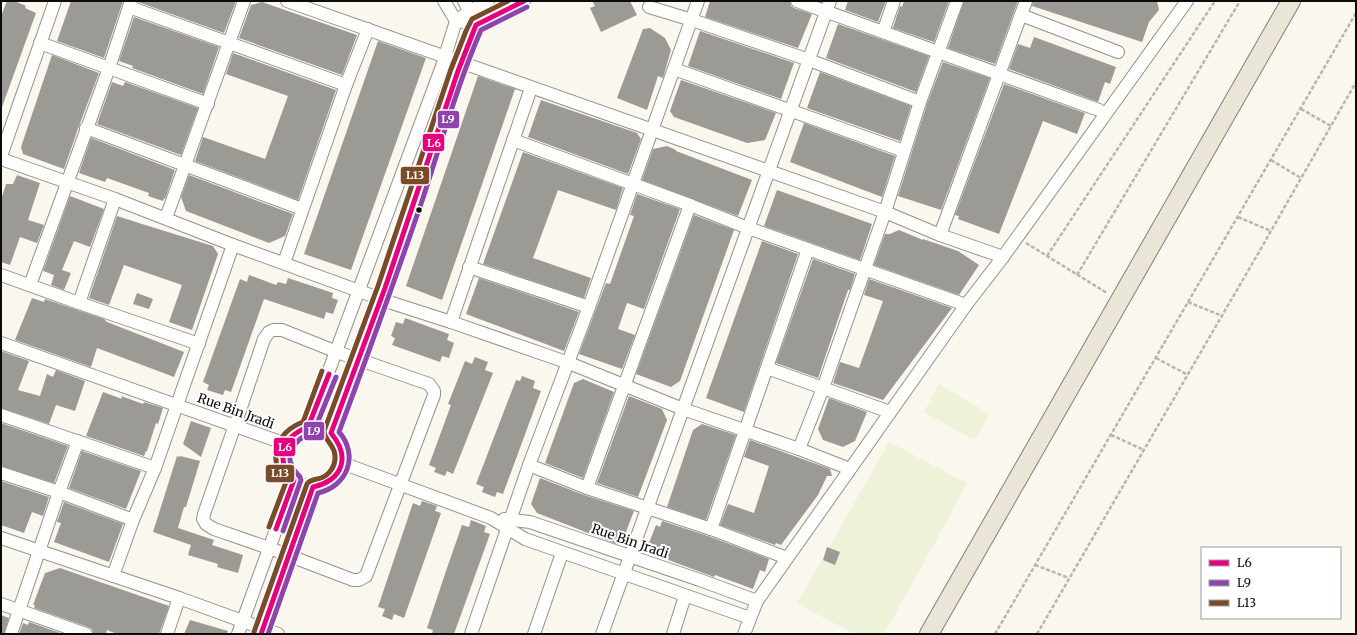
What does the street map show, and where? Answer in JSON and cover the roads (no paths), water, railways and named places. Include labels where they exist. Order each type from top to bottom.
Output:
[{"type":"main road","points":[[929,634],[1290,1]]},
{"type":"street","points":[[55,1],[1,158],[115,199],[233,245],[381,299],[569,363],[683,409],[799,449],[850,469]]},
{"type":"street","points":[[166,218],[244,1]]},
{"type":"street","points":[[287,1],[885,212],[940,235],[1003,257]]},
{"type":"street","points":[[444,1],[456,21],[476,25]]},
{"type":"street","points":[[308,427],[445,57],[456,21],[467,6],[488,1]]},
{"type":"street","points":[[331,433],[381,299],[461,63],[476,25],[524,1]]},
{"type":"street","points":[[471,634],[529,465],[569,363],[698,1]]},
{"type":"street","points":[[797,1],[828,6],[883,32],[1099,110]]},
{"type":"street","points":[[883,32],[894,1]]},
{"type":"street","points":[[799,449],[823,388],[865,269],[920,102],[957,1]]},
{"type":"street","points":[[940,235],[1026,1]]},
{"type":"street","points":[[744,634],[757,601],[966,305],[1017,238],[1182,2]]},
{"type":"street","points":[[30,285],[109,68],[130,4],[346,85]]},
{"type":"street","points":[[467,6],[476,25]]},
{"type":"street","points":[[602,634],[828,6]]},
{"type":"street","points":[[649,7],[809,60],[920,102]]},
{"type":"street","points":[[1021,15],[1118,52]]},
{"type":"street","points":[[284,263],[346,85],[368,29]]},
{"type":"street","points":[[40,43],[208,104]]},
{"type":"street","points":[[674,69],[904,151]]},
{"type":"street","points":[[451,322],[531,88]]},
{"type":"street","points":[[86,128],[302,209]]},
{"type":"street","points":[[513,140],[748,228],[966,305]]},
{"type":"street","points":[[79,303],[115,199]]},
{"type":"street","points":[[587,488],[690,205]]},
{"type":"street","points":[[113,576],[133,520],[155,468],[233,245]]},
{"type":"street","points":[[711,529],[808,249]]},
{"type":"street","points":[[469,267],[589,307]]},
{"type":"street","points":[[1,275],[199,344]]},
{"type":"street","points":[[274,330],[282,330],[359,360],[429,384],[434,391],[434,395],[366,576],[359,580],[353,580],[270,548],[214,529],[206,524],[203,520],[204,514],[264,339],[269,332],[274,330]]},
{"type":"street","name":"Rue Bin Jradi","points":[[1,343],[286,444]]},
{"type":"street","points":[[766,368],[890,412]]},
{"type":"street","points":[[1,415],[155,468]]},
{"type":"street","points":[[308,427],[322,428],[331,433],[341,445],[343,454],[342,463],[338,473],[330,481],[320,486],[313,487],[302,485],[294,480],[286,470],[283,463],[283,454],[286,444],[291,436],[308,427]]},
{"type":"street","points":[[11,634],[59,492],[78,441]]},
{"type":"street","name":"Rue Bin Jradi","points":[[342,463],[509,524],[530,522],[757,601]]},
{"type":"street","points":[[529,465],[587,488],[711,529],[787,558]]},
{"type":"street","points":[[1,473],[59,492],[133,520]]},
{"type":"street","points":[[238,634],[294,480]]},
{"type":"street","points":[[262,631],[313,487]]},
{"type":"street","name":"Rue Bin Jradi","points":[[509,524],[525,539],[750,618]]},
{"type":"street","points":[[1,538],[179,598],[243,621],[262,631],[278,634]]},
{"type":"street","points":[[534,634],[562,553]]},
{"type":"street","points":[[673,634],[685,596]]},
{"type":"street","points":[[167,634],[179,598]]},
{"type":"street","points":[[1,604],[86,634]]}]
